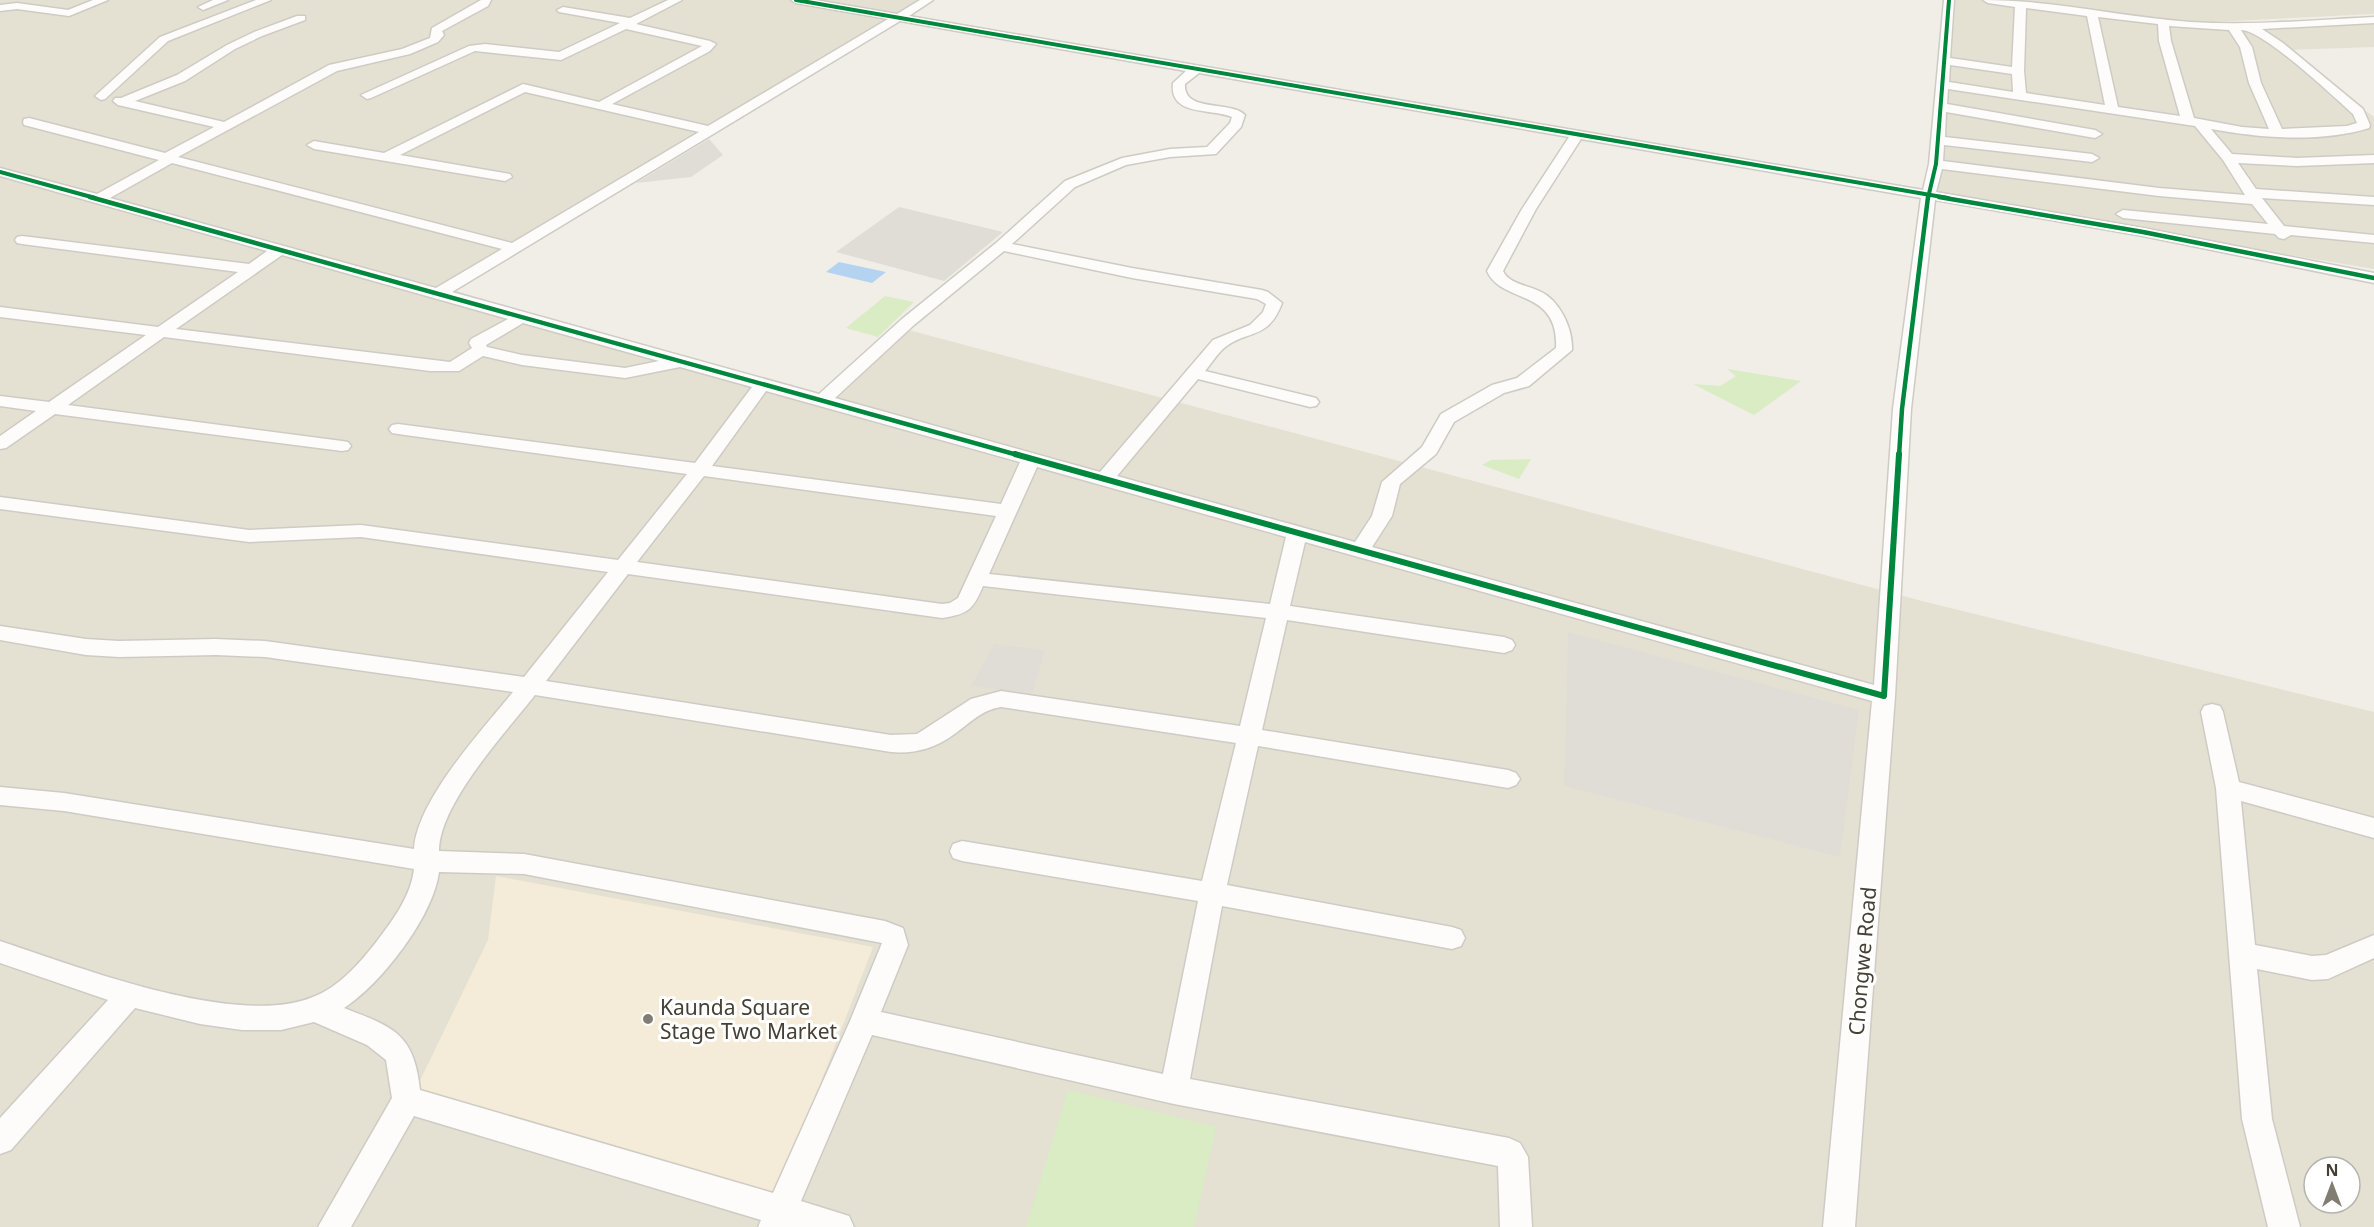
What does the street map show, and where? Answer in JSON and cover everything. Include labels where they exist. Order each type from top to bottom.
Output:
[{"type":"street","points":[[8,5],[62,14],[103,0]]},
{"type":"street","points":[[203,7],[223,0]]},
{"type":"street","points":[[225,126],[101,96],[160,41],[266,0]]},
{"type":"street","points":[[97,200],[225,126],[333,68],[406,52],[421,46],[438,35],[436,30],[484,4],[486,0]]},
{"type":"street","points":[[367,95],[473,48],[485,47],[554,57],[565,54],[677,0]]},
{"type":"street","points":[[796,0],[2143,232],[2374,278]]},
{"type":"street","points":[[438,294],[928,0]]},
{"type":"street","name":"Chongwe Road","points":[[1839,1227],[1884,696],[1902,409],[1929,196],[1936,164],[1949,0]]},
{"type":"street","points":[[1988,0],[2163,23],[2233,27],[2374,20]]},
{"type":"street","points":[[2014,3],[2020,97]]},
{"type":"street","points":[[563,10],[710,44],[600,106]]},
{"type":"street","points":[[2092,14],[2112,110]]},
{"type":"street","points":[[122,102],[188,74],[231,47],[258,34],[301,18]]},
{"type":"street","points":[[2163,23],[2165,41],[2194,122],[2228,158],[2253,197],[2308,264]]},
{"type":"street","points":[[1942,85],[2242,131],[2277,133],[2348,130],[2364,125],[2359,112],[2303,65],[2250,26]]},
{"type":"street","points":[[2233,27],[2246,47],[2255,83],[2277,133]]},
{"type":"street","points":[[1945,61],[2018,71]]},
{"type":"street","points":[[822,401],[908,322],[1078,179],[1122,162],[1165,154],[1201,153],[1213,149],[1236,123],[1239,115],[1233,111],[1197,106],[1180,99],[1177,94],[1179,83],[1196,69]]},
{"type":"street","points":[[386,157],[519,89],[712,130]]},
{"type":"street","points":[[1940,107],[2096,134]]},
{"type":"street","points":[[29,122],[514,248]]},
{"type":"street","points":[[1360,550],[1382,516],[1391,482],[1430,450],[1447,418],[1497,389],[1523,382],[1564,350],[1562,329],[1543,300],[1500,281],[1495,272],[1529,209],[1576,136]]},
{"type":"street","points":[[1938,140],[2092,158]]},
{"type":"street","points":[[314,145],[505,177]]},
{"type":"street","points":[[2228,158],[2297,162],[2367,159],[2374,172]]},
{"type":"street","points":[[1936,164],[2055,180],[2253,197],[2374,201]]},
{"type":"street","points":[[0,172],[1884,696]]},
{"type":"street","points":[[2122,214],[2374,239]]},
{"type":"street","points":[[21,240],[252,269]]},
{"type":"street","points":[[1000,246],[1262,296],[1272,300],[1273,307],[1263,321],[1246,334],[1223,341],[1104,479]]},
{"type":"street","points":[[0,444],[279,250]]},
{"type":"street","points":[[0,312],[430,366],[453,367],[481,350],[522,360],[625,373],[680,361]]},
{"type":"street","points":[[481,350],[477,343],[522,317]]},
{"type":"street","points":[[1195,373],[1310,402]]},
{"type":"street","points":[[0,952],[129,996],[234,1016],[295,1015],[315,1010],[345,993],[361,980],[378,959],[411,911],[426,874],[425,847],[429,831],[459,776],[700,469],[762,385]]},
{"type":"street","points":[[0,401],[51,410],[342,446]]},
{"type":"street","points":[[398,429],[1007,511]]},
{"type":"street","points":[[0,503],[249,536],[361,531],[942,610],[956,609],[963,605],[1031,459]]},
{"type":"street","points":[[1174,1090],[1212,893],[1297,532]]},
{"type":"street","points":[[977,579],[1279,612],[1504,645]]},
{"type":"street","points":[[0,633],[86,647],[119,649],[216,647],[265,649],[530,686],[886,743],[922,741],[940,732],[973,706],[991,699],[1249,736],[1508,779]]},
{"type":"street","points":[[2212,712],[2228,788],[2257,1119],[2284,1227]]},
{"type":"street","points":[[2228,788],[2374,828]]},
{"type":"street","points":[[3,799],[64,802],[426,861],[524,864],[894,936],[895,945],[864,1021],[777,1219]]},
{"type":"street","points":[[962,851],[1212,893],[1452,938]]},
{"type":"street","points":[[2241,954],[2312,968],[2328,967],[2374,946]]},
{"type":"street","points":[[0,1140],[129,996]]},
{"type":"street","points":[[315,1010],[382,1038],[395,1047],[401,1058],[407,1100],[334,1227]]},
{"type":"street","points":[[864,1021],[1174,1090],[1511,1154],[1516,1227]]},
{"type":"street","points":[[407,1100],[777,1219],[838,1227]]},
{"type":"shaded area","points":[[0,0],[932,0],[456,291],[625,341],[822,395],[905,329],[1922,601],[2374,712],[2374,1227],[0,1227]]},
{"type":"shaded area","points":[[1948,0],[2374,0],[2374,14],[2171,24],[2228,28],[2374,20],[2374,47],[2284,50],[2374,117],[2374,269],[1929,195]]},
{"type":"shaded area","points":[[709,139],[723,155],[691,177],[636,183]]},
{"type":"shaded area","points":[[899,207],[1003,232],[944,281],[836,252]]},
{"type":"shaded area","points":[[1568,632],[1859,710],[1840,857],[1564,786]]},
{"type":"shaded area","points":[[994,644],[1045,650],[1032,694],[971,686]]},
{"type":"shaded area","name":"Kaunda Square Stage Two Market","points":[[496,876],[873,947],[773,1206],[415,1091],[488,940]]},
{"type":"green space","points":[[885,296],[914,302],[878,337],[846,328]]},
{"type":"green space","points":[[1727,369],[1801,381],[1754,415],[1693,384],[1720,386],[1736,376]]},
{"type":"green space","points":[[1531,459],[1519,479],[1482,465],[1491,460]]},
{"type":"green space","points":[[1068,1090],[1216,1127],[1194,1227],[1026,1227]]},
{"type":"water","points":[[839,262],[886,272],[872,283],[826,272]]},
{"type":"cycle path","points":[[796,0],[2143,232],[2374,278]]},
{"type":"cycle path","points":[[0,172],[1884,696],[1902,409],[1929,192],[1936,164],[1949,0]]},
{"type":"place","name":"Kaunda Square Stage Two Market","points":[[648,1019]]}]
